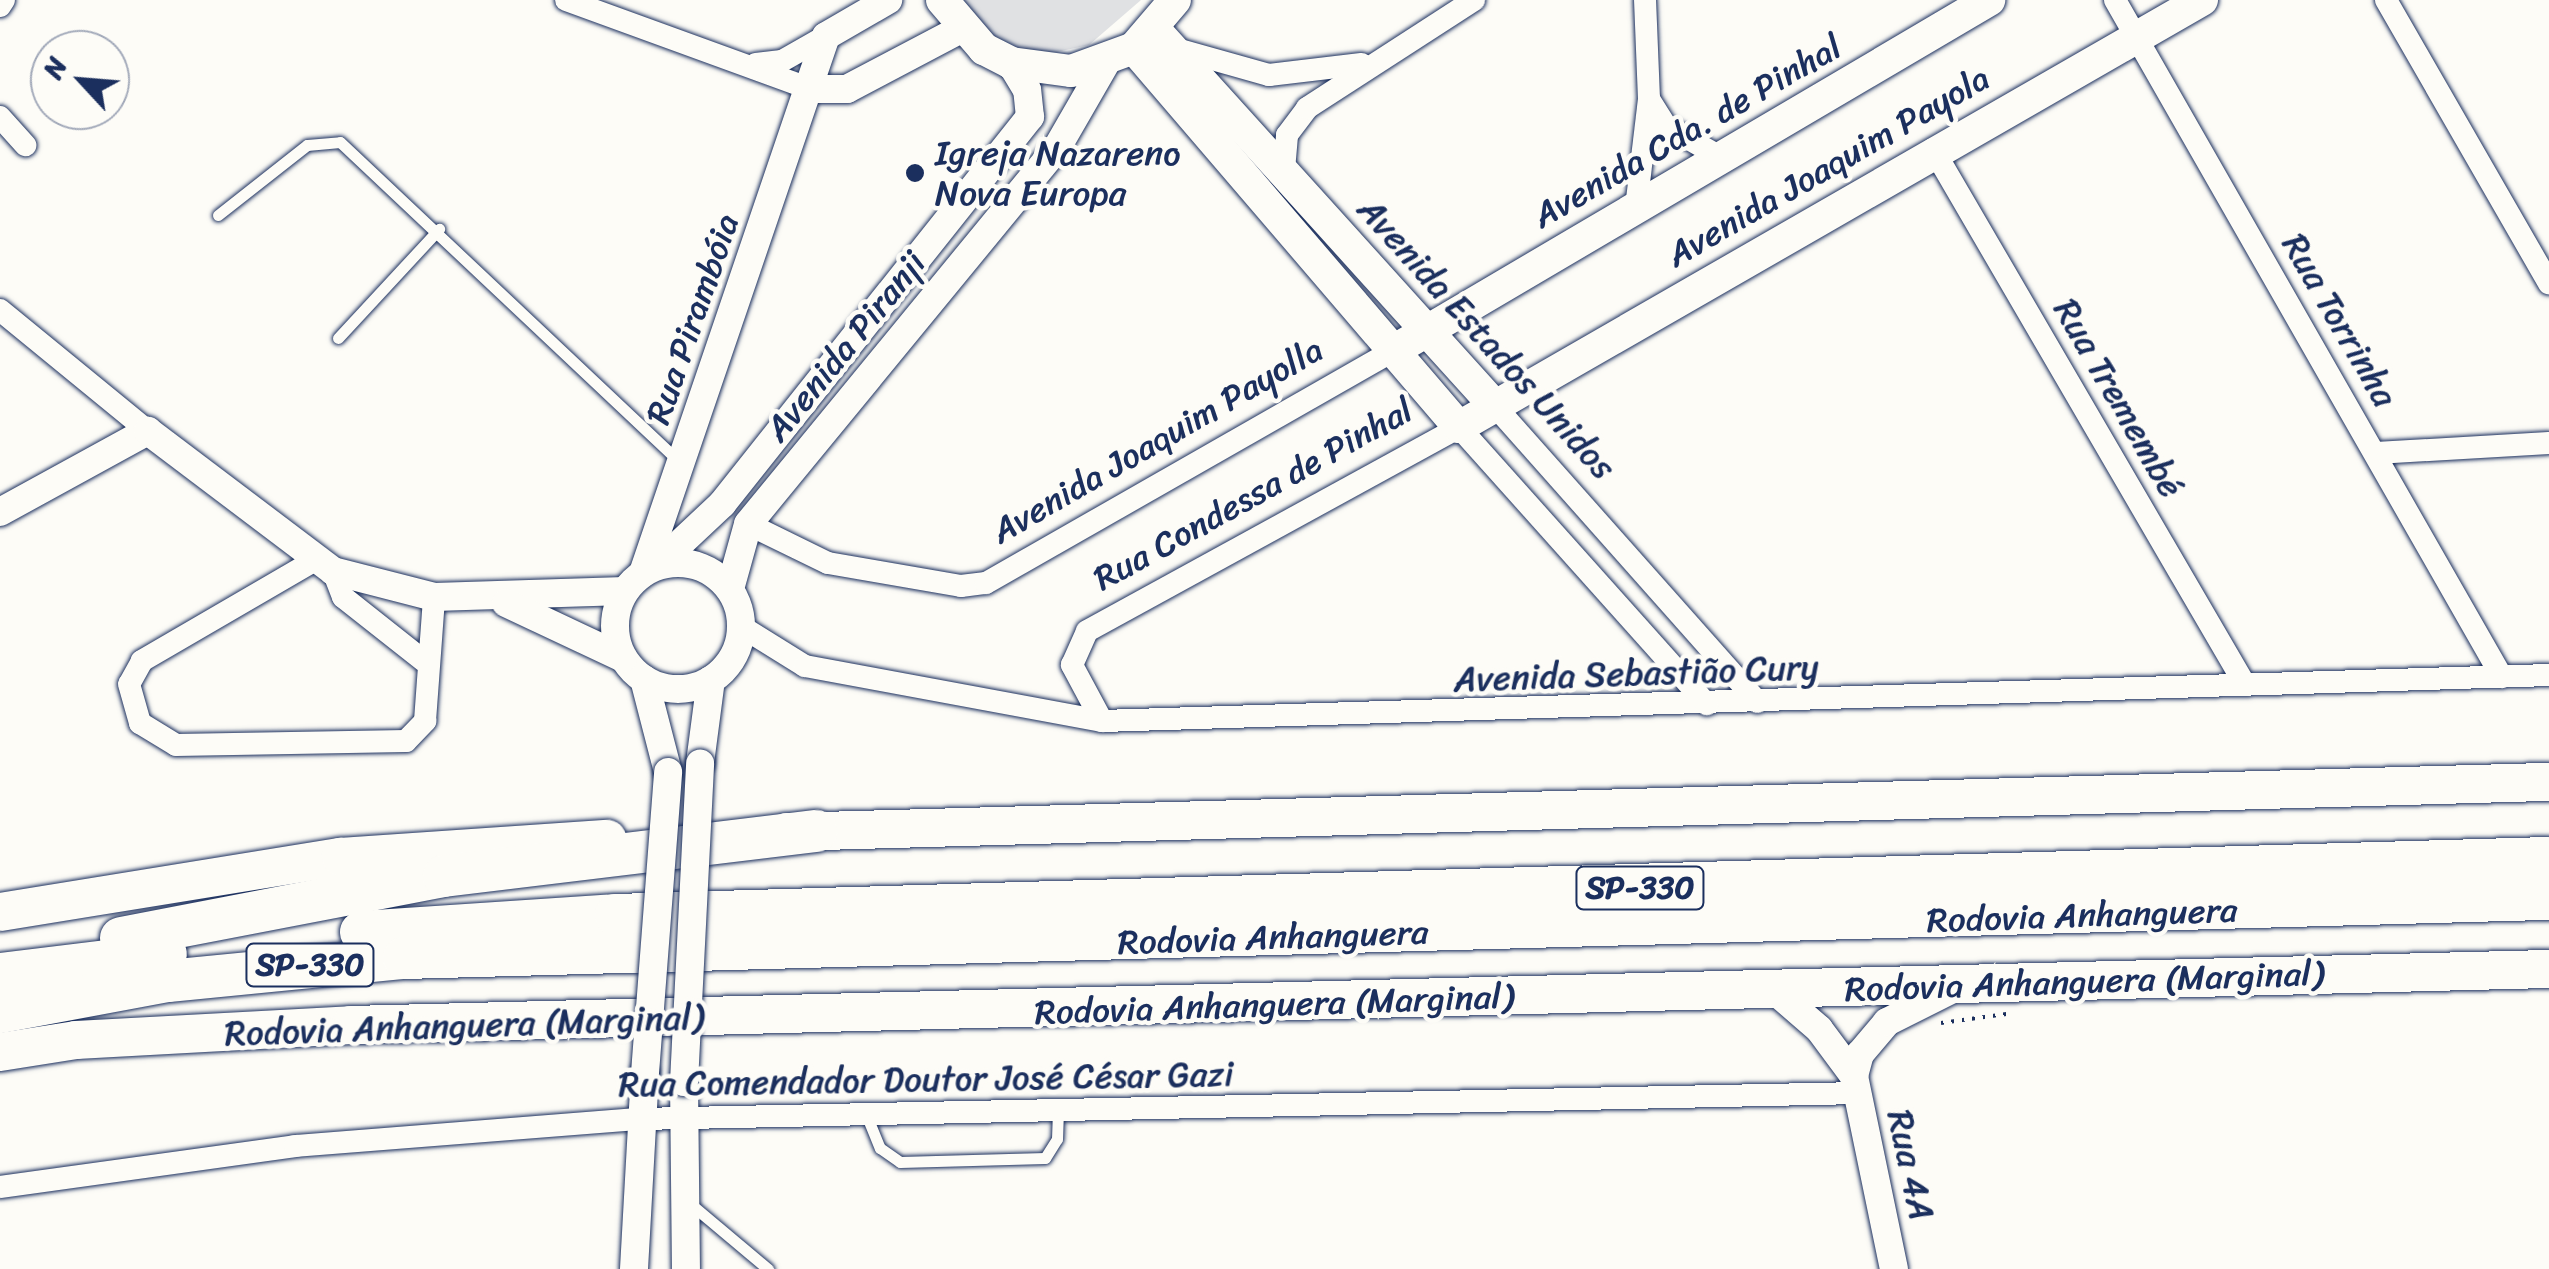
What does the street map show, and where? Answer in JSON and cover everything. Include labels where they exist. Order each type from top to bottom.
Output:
[{"type":"highway","points":[[0,912],[380,853],[816,830],[2549,782]]},
{"type":"highway","points":[[0,972],[86,944],[444,876],[816,830]]},
{"type":"highway","name":"Rodovia Anhanguera","points":[[0,972],[334,934],[616,915],[2549,858]]},
{"type":"highway","name":"Rodovia Anhanguera","points":[[0,1012],[168,981],[404,958],[2549,899]]},
{"type":"highway","name":"Rodovia Anhanguera (Marginal)","points":[[0,1052],[76,1040],[350,1025],[2549,969]]},
{"type":"main road","points":[[942,0],[961,29],[1011,63],[1072,72],[1141,47],[1175,0]]},
{"type":"main road","name":"Avenida Cda. de Pinhal","points":[[1426,330],[1989,0]]},
{"type":"main road","name":"Avenida Joaquim Payola","points":[[1494,405],[1933,149],[2138,39],[2202,0]]},
{"type":"main road","points":[[1141,47],[1459,427]]},
{"type":"main road","name":"Avenida Estados Unidos","points":[[1141,47],[1284,170],[1494,405]]},
{"type":"main road","name":"Avenida Joaquim Payolla","points":[[1393,352],[1426,330]]},
{"type":"main road","name":"Rua Condessa de Pinhal","points":[[1459,427],[1494,405]]},
{"type":"main road","points":[[2410,785],[2549,765]]},
{"type":"street","points":[[566,0],[755,64],[810,89],[847,89],[961,29]]},
{"type":"street","points":[[755,64],[782,61],[888,0]]},
{"type":"street","points":[[1284,170],[1295,120],[1369,63],[1474,0]]},
{"type":"street","points":[[1636,208],[1650,99],[1645,0]]},
{"type":"street","name":"Rua Torrinha","points":[[2115,0],[2502,677]]},
{"type":"street","points":[[2386,0],[2549,284]]},
{"type":"street","name":"Rua Pirambóia","points":[[641,577],[826,36]]},
{"type":"street","points":[[1141,47],[1269,76],[1369,63]]},
{"type":"street","name":"Avenida Piranji","points":[[730,588],[748,524],[1141,47]]},
{"type":"street","name":"Avenida Piranji","points":[[641,577],[722,504],[1030,117],[1027,90],[1011,63]]},
{"type":"street","points":[[1650,99],[1666,126],[1722,158]]},
{"type":"street","points":[[0,117],[25,145]]},
{"type":"street","name":"Rua Tremembé","points":[[1933,149],[2244,682]]},
{"type":"street","points":[[0,310],[148,431],[325,565],[434,596],[500,600],[697,565],[730,588],[742,628],[733,658],[711,680],[677,689],[644,679]]},
{"type":"street","name":"Avenida Joaquim Payolla","points":[[748,524],[828,564],[962,586],[986,582],[1393,352]]},
{"type":"street","name":"Avenida Estados Unidos","points":[[1494,405],[1758,702]]},
{"type":"street","points":[[1459,427],[1707,704]]},
{"type":"street","name":"Rua Condessa de Pinhal","points":[[1102,721],[1072,665],[1087,631],[1459,427]]},
{"type":"street","points":[[0,512],[148,431]]},
{"type":"street","points":[[2376,453],[2549,442]]},
{"type":"street","points":[[325,565],[343,597],[424,661]]},
{"type":"street","points":[[325,565],[142,660],[129,684],[140,722],[176,745],[406,741],[425,721],[424,661],[434,596]]},
{"type":"street","points":[[624,658],[615,624],[641,577]]},
{"type":"street","points":[[500,600],[624,658],[644,679],[668,772],[645,1074],[638,1119],[634,1269]]},
{"type":"street","name":"Avenida Sebastião Cury","points":[[742,628],[805,666],[1102,721],[2549,675]]},
{"type":"street","points":[[686,1269],[684,1082],[700,763],[711,680]]},
{"type":"street","name":"Rua 4A","points":[[1894,1269],[1856,1084],[1860,1054],[1887,1022],[1964,984]]},
{"type":"street","name":"Rua 4A","points":[[1775,991],[1819,1029],[1856,1084]]},
{"type":"street","name":"Rua Comendador Doutor José César Gazi","points":[[0,1187],[295,1146],[638,1119],[1058,1110],[1856,1084]]},
{"type":"lane","points":[[218,215],[324,140],[358,152],[682,464]]},
{"type":"lane","points":[[338,338],[439,229]]},
{"type":"lane","points":[[866,1114],[880,1148],[900,1162],[1044,1158],[1056,1140],[1058,1110]]},
{"type":"lane","points":[[684,1198],[768,1269]]},
{"type":"shaded area","points":[[953,0],[1141,0],[1089,45],[1052,53],[1014,48],[981,31]]},
{"type":"place","name":"Igreja Nazareno Nova Europa","points":[[915,173]]}]
